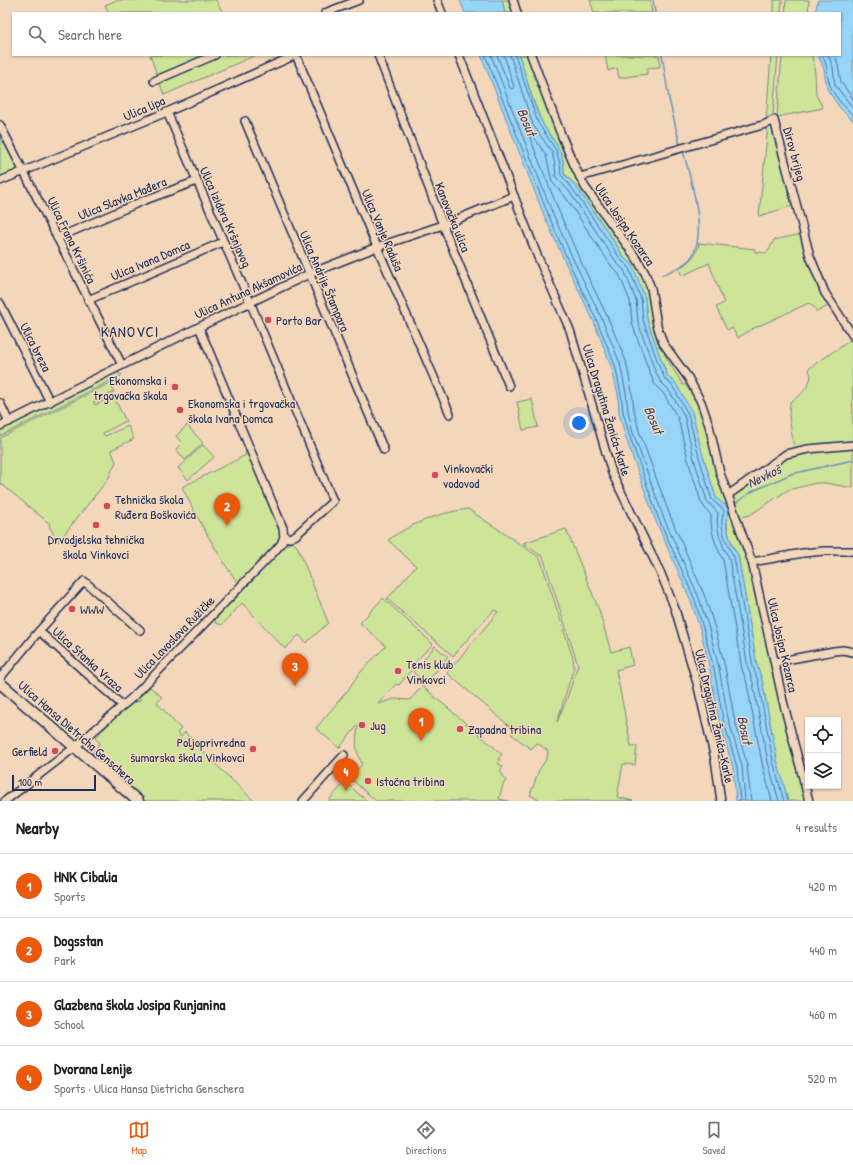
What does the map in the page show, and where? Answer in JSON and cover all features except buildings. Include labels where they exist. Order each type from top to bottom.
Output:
[{"type":"main road","name":"Ulica Hansa Dietricha Genschera","points":[[0,683],[138,801]]},
{"type":"street","points":[[328,12],[359,0]]},
{"type":"street","points":[[437,0],[442,12]]},
{"type":"street","points":[[513,0],[517,12]]},
{"type":"street","points":[[154,81],[213,56]]},
{"type":"street","name":"Ulica lipa","points":[[0,181],[167,112],[294,56]]},
{"type":"street","name":"Ulica Vanje Raduša","points":[[296,56],[377,247],[450,414]]},
{"type":"street","name":"Kanovačka ulica","points":[[378,56],[443,225],[509,386]]},
{"type":"street","name":"Ulica Dragutina Žanića-Karle","points":[[459,56],[537,255],[570,330],[612,473],[661,574],[675,609],[697,683],[714,760],[721,801]]},
{"type":"street","name":"Ulica Josipa Kozarca","points":[[531,56],[580,177],[585,187],[637,259],[645,273],[651,288],[657,325],[661,337],[701,402],[709,425],[717,461],[752,562],[774,662],[808,801]]},
{"type":"street","name":"Ulica Izidora Kršnjavog","points":[[167,112],[250,302],[333,501],[296,535],[287,537]]},
{"type":"street","name":"Dirov brijeg","points":[[580,177],[766,124],[774,120],[810,256],[825,293],[853,336]]},
{"type":"street","name":"Ulica Andrije Štampara","points":[[245,121],[384,450]]},
{"type":"street","name":"Ulica Frana Kršinića","points":[[0,126],[122,365]]},
{"type":"street","name":"Ulica Slavka Mađera","points":[[57,238],[145,200],[197,181]]},
{"type":"street","name":"Ulica Antuna Akšamovića","points":[[0,426],[309,274],[377,247],[443,225],[514,196]]},
{"type":"street","name":"Ulica Ivana Domca","points":[[88,300],[223,242]]},
{"type":"street","name":"Ulica breza","points":[[0,303],[50,402]]},
{"type":"street","points":[[199,327],[287,537]]},
{"type":"street","points":[[0,403],[9,422]]},
{"type":"street","points":[[729,498],[786,454],[796,450],[853,445]]},
{"type":"street","name":"Ulica Lavoslava Ružičke","points":[[5,801],[74,747],[149,681],[287,537]]},
{"type":"street","points":[[752,562],[803,553],[824,551],[853,552]]},
{"type":"street","name":"Ulica Stanka Vraza","points":[[0,678],[84,581],[140,630]]},
{"type":"street","name":"Ulica Stanka Vraza","points":[[39,632],[122,705]]},
{"type":"street","points":[[774,662],[834,651],[843,650],[853,652]]},
{"type":"street","points":[[303,801],[344,756]]},
{"type":"green space","points":[[117,0],[216,0],[222,12],[108,12],[105,5]]},
{"type":"green space","points":[[502,0],[509,0],[513,12],[505,12]]},
{"type":"green space","points":[[590,0],[650,0],[652,12],[594,12]]},
{"type":"green space","points":[[774,0],[782,0],[781,12],[774,12]]},
{"type":"green space","points":[[786,0],[809,0],[808,12],[785,12]]},
{"type":"green space","points":[[150,56],[254,56],[164,95]]},
{"type":"green space","points":[[519,56],[528,56],[571,165],[637,263],[649,291],[666,352],[664,354],[683,385],[685,384],[700,406],[709,435],[714,464],[728,503],[725,505],[716,498],[703,456],[675,382],[668,377],[654,341],[647,319],[645,298],[631,263],[624,258],[575,185],[564,173],[562,156],[541,120]]},
{"type":"green space","points":[[605,56],[659,56],[660,67],[647,68],[647,74],[619,78],[617,68],[608,71]]},
{"type":"green space","points":[[771,56],[778,56],[773,117],[766,122]]},
{"type":"green space","points":[[782,56],[812,56],[816,95],[823,108],[777,117]]},
{"type":"green space","points":[[0,125],[19,168],[18,171],[0,180]]},
{"type":"green space","points":[[768,125],[773,125],[795,205],[759,216]]},
{"type":"green space","points":[[802,234],[828,306],[817,312],[809,303],[752,329],[738,338],[732,328],[727,330],[716,307],[724,303],[709,263],[682,276],[679,269],[695,255],[699,243],[755,249],[755,252],[766,253],[774,240]]},
{"type":"green space","points":[[852,339],[853,443],[794,449],[789,416],[790,402],[801,394],[807,387],[811,374],[808,369]]},
{"type":"green space","points":[[116,372],[122,375],[0,436],[0,430]]},
{"type":"green space","points":[[110,383],[114,392],[93,403],[95,405],[113,396],[126,421],[103,433],[105,436],[128,426],[134,439],[111,450],[116,462],[108,479],[58,542],[49,526],[50,524],[0,483],[0,438]]},
{"type":"green space","points":[[532,399],[538,427],[523,430],[517,402]]},
{"type":"green space","points":[[187,425],[203,443],[185,460],[176,449],[182,443],[176,436]]},
{"type":"green space","points":[[203,445],[214,457],[188,480],[178,468]]},
{"type":"green space","points":[[853,446],[853,488],[825,483],[816,483],[788,490],[750,515],[739,518],[731,496],[780,460],[794,453]]},
{"type":"green space","points":[[248,451],[281,531],[278,543],[239,583],[226,566],[214,546],[182,487],[246,455],[245,452]]},
{"type":"green space","points":[[468,509],[539,557],[541,561],[573,658],[574,667],[557,722],[578,665],[543,557],[523,543],[566,529],[599,610],[611,652],[629,647],[633,665],[616,670],[631,746],[637,746],[635,765],[623,764],[617,797],[633,801],[541,801],[530,795],[539,770],[547,758],[547,750],[537,743],[531,749],[511,734],[514,730],[447,673],[498,612],[494,610],[453,656],[387,599],[416,566],[388,540],[416,524],[436,516]]},
{"type":"green space","points":[[731,509],[745,549],[806,801],[788,801],[777,760],[762,680],[757,666],[738,555],[729,534],[727,523],[729,511]]},
{"type":"green space","points":[[292,542],[298,548],[328,622],[327,624],[306,643],[299,635],[285,649],[242,603],[222,625],[216,623],[215,620],[240,591],[256,577],[265,565]]},
{"type":"green space","points":[[383,598],[433,644],[410,667],[412,669],[399,685],[396,684],[378,704],[394,699],[410,700],[422,686],[502,754],[498,759],[500,760],[498,763],[503,767],[500,771],[506,780],[499,799],[508,801],[376,801],[350,778],[362,764],[356,744],[359,724],[339,748],[316,728],[348,690],[360,673],[386,646],[360,623]]},
{"type":"green space","points":[[435,646],[448,657],[426,683],[413,672]]},
{"type":"green space","points":[[150,687],[162,697],[157,703],[181,729],[177,733],[181,737],[185,732],[209,758],[254,801],[145,801],[94,757],[93,752],[100,743],[95,738],[130,703],[140,701],[140,696]]},
{"type":"green space","points":[[345,782],[367,801],[330,801],[329,800]]},
{"type":"water","points":[[460,0],[502,0],[505,12],[465,12]]},
{"type":"water","points":[[818,0],[853,0],[853,121],[840,108],[827,89],[824,69],[818,56],[841,56],[841,12],[815,12]]},
{"type":"water","name":"Bosut","points":[[481,56],[519,56],[537,112],[562,156],[564,174],[575,185],[624,258],[631,263],[634,269],[645,298],[647,319],[663,365],[668,377],[675,382],[692,412],[703,456],[716,498],[728,508],[729,511],[726,520],[727,529],[732,545],[738,555],[757,666],[762,680],[777,760],[788,801],[736,801],[733,768],[719,720],[710,670],[701,632],[691,601],[655,519],[625,436],[619,412],[618,394],[611,366],[594,322],[544,215]]},
{"type":"waterway","points":[[653,0],[655,12]]},
{"type":"waterway","points":[[662,56],[669,99],[680,145]]},
{"type":"waterway","points":[[662,275],[680,267],[689,260],[695,250],[698,237],[698,223],[694,191],[683,151]]},
{"type":"waterway","name":"Nevkoš","points":[[734,504],[753,491],[791,474],[853,460]]},
{"type":"place","name":"Porto Bar","points":[[268,320]]},
{"type":"place","name":"Ekonomska i trgovačka škola","points":[[175,387]]},
{"type":"place","name":"Ekonomska i trgovačka škola Ivana Domca","points":[[180,410]]},
{"type":"place","name":"Vinkovački vodovod","points":[[435,475]]},
{"type":"place","name":"Tehnička škola Ruđera Boškovića","points":[[107,506]]},
{"type":"place","name":"Drvodjelska tehnička škola Vinkovci","points":[[96,525]]},
{"type":"place","name":"Dogsstan","points":[[227,526]]},
{"type":"place","name":"WWW","points":[[72,609]]},
{"type":"place","name":"Tenis klub Vinkovci","points":[[398,671]]},
{"type":"place","name":"Glazbena škola Josipa Runjanina","points":[[295,686]]},
{"type":"place","name":"Jug","points":[[362,725]]},
{"type":"place","name":"Zapadna tribina","points":[[460,729]]},
{"type":"place","name":"HNK Cibalia","points":[[421,741]]},
{"type":"place","name":"Poljoprivredna šumarska škola Vinkovci","points":[[253,749]]},
{"type":"place","name":"Gerfield","points":[[55,751]]},
{"type":"place","name":"Istočna tribina","points":[[368,781]]},
{"type":"place","name":"Dvorana Lenije","points":[[346,791]]},
{"type":"district","name":"KANOVCI","points":[[130,332]]}]
